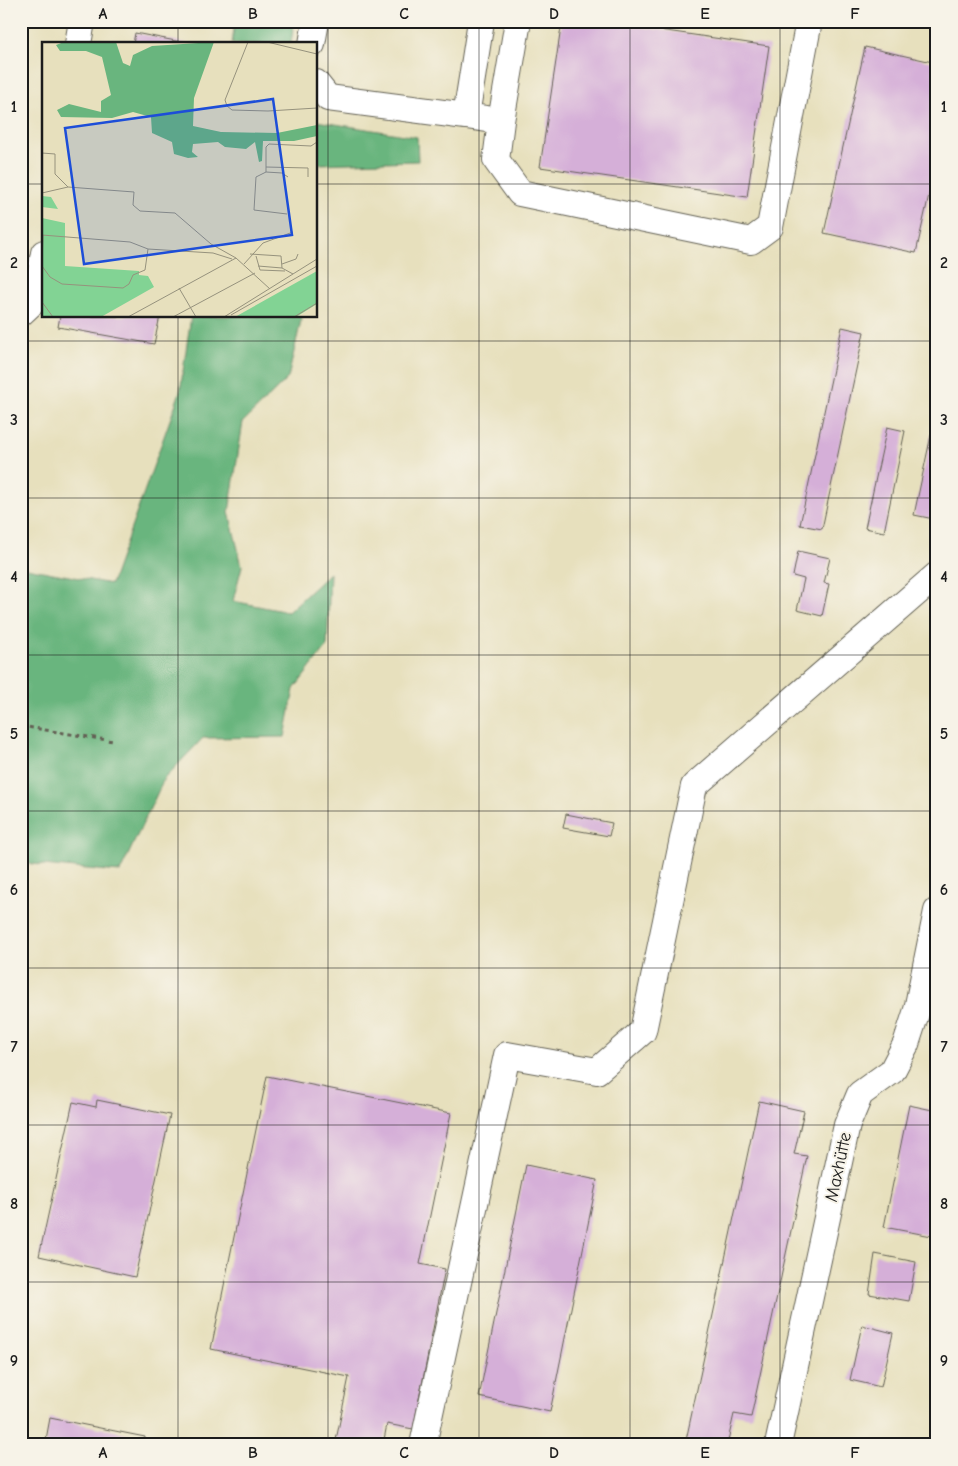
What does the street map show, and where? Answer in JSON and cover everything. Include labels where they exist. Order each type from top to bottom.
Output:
[{"type":"street","points":[[78,42],[82,21]]},
{"type":"street","points":[[312,42],[316,21]]},
{"type":"street","points":[[466,116],[481,21]]},
{"type":"street","points":[[518,21],[496,160],[520,193],[751,241],[770,227],[810,21]]},
{"type":"street","points":[[318,86],[328,98],[501,122]]},
{"type":"street","points":[[21,313],[36,299],[42,264]]},
{"type":"street","points":[[423,1445],[507,1055],[597,1071],[643,1031],[694,786],[937,575]]},
{"type":"street","name":"Maxhütte","points":[[778,1445],[847,1124],[860,1094],[892,1071],[906,1044],[927,1013],[937,911]]},
{"type":"path","points":[[21,726],[113,741]]},
{"type":"green space","points":[[235,21],[294,21],[291,42],[232,42]]},
{"type":"green space","points":[[318,121],[417,137],[418,161],[318,164]]},
{"type":"green space","points":[[191,318],[302,318],[288,378],[243,422],[229,512],[242,566],[233,601],[288,612],[330,573],[327,646],[294,689],[285,737],[203,738],[164,779],[120,872],[21,863],[21,567],[111,584],[180,392]]},
{"type":"building","points":[[562,21],[598,21],[769,46],[747,197],[540,167]]},
{"type":"building","points":[[135,33],[181,42],[133,42]]},
{"type":"building","points":[[865,47],[937,63],[937,159],[916,253],[824,233]]},
{"type":"building","points":[[60,318],[160,318],[154,344],[58,327]]},
{"type":"building","points":[[842,327],[864,332],[822,529],[800,525]]},
{"type":"building","points":[[887,427],[905,431],[884,532],[865,528]]},
{"type":"building","points":[[931,435],[937,436],[937,506],[934,519],[914,515]]},
{"type":"building","points":[[798,551],[830,558],[824,583],[829,584],[822,616],[797,610],[804,579],[793,576]]},
{"type":"building","points":[[566,814],[612,823],[609,836],[563,828]]},
{"type":"building","points":[[267,1076],[451,1113],[420,1264],[445,1269],[413,1429],[387,1424],[383,1445],[335,1445],[349,1377],[211,1349]]},
{"type":"building","points":[[97,1100],[170,1115],[135,1277],[39,1256],[73,1102],[96,1107]]},
{"type":"building","points":[[759,1101],[804,1111],[794,1154],[807,1156],[751,1417],[734,1414],[727,1445],[685,1445]]},
{"type":"building","points":[[909,1105],[937,1111],[937,1237],[884,1227]]},
{"type":"building","points":[[526,1165],[597,1180],[550,1412],[479,1397]]},
{"type":"building","points":[[875,1254],[916,1262],[909,1301],[869,1294]]},
{"type":"building","points":[[862,1325],[893,1333],[881,1387],[850,1380]]},
{"type":"building","points":[[50,1418],[145,1437],[144,1445],[45,1445]]}]
